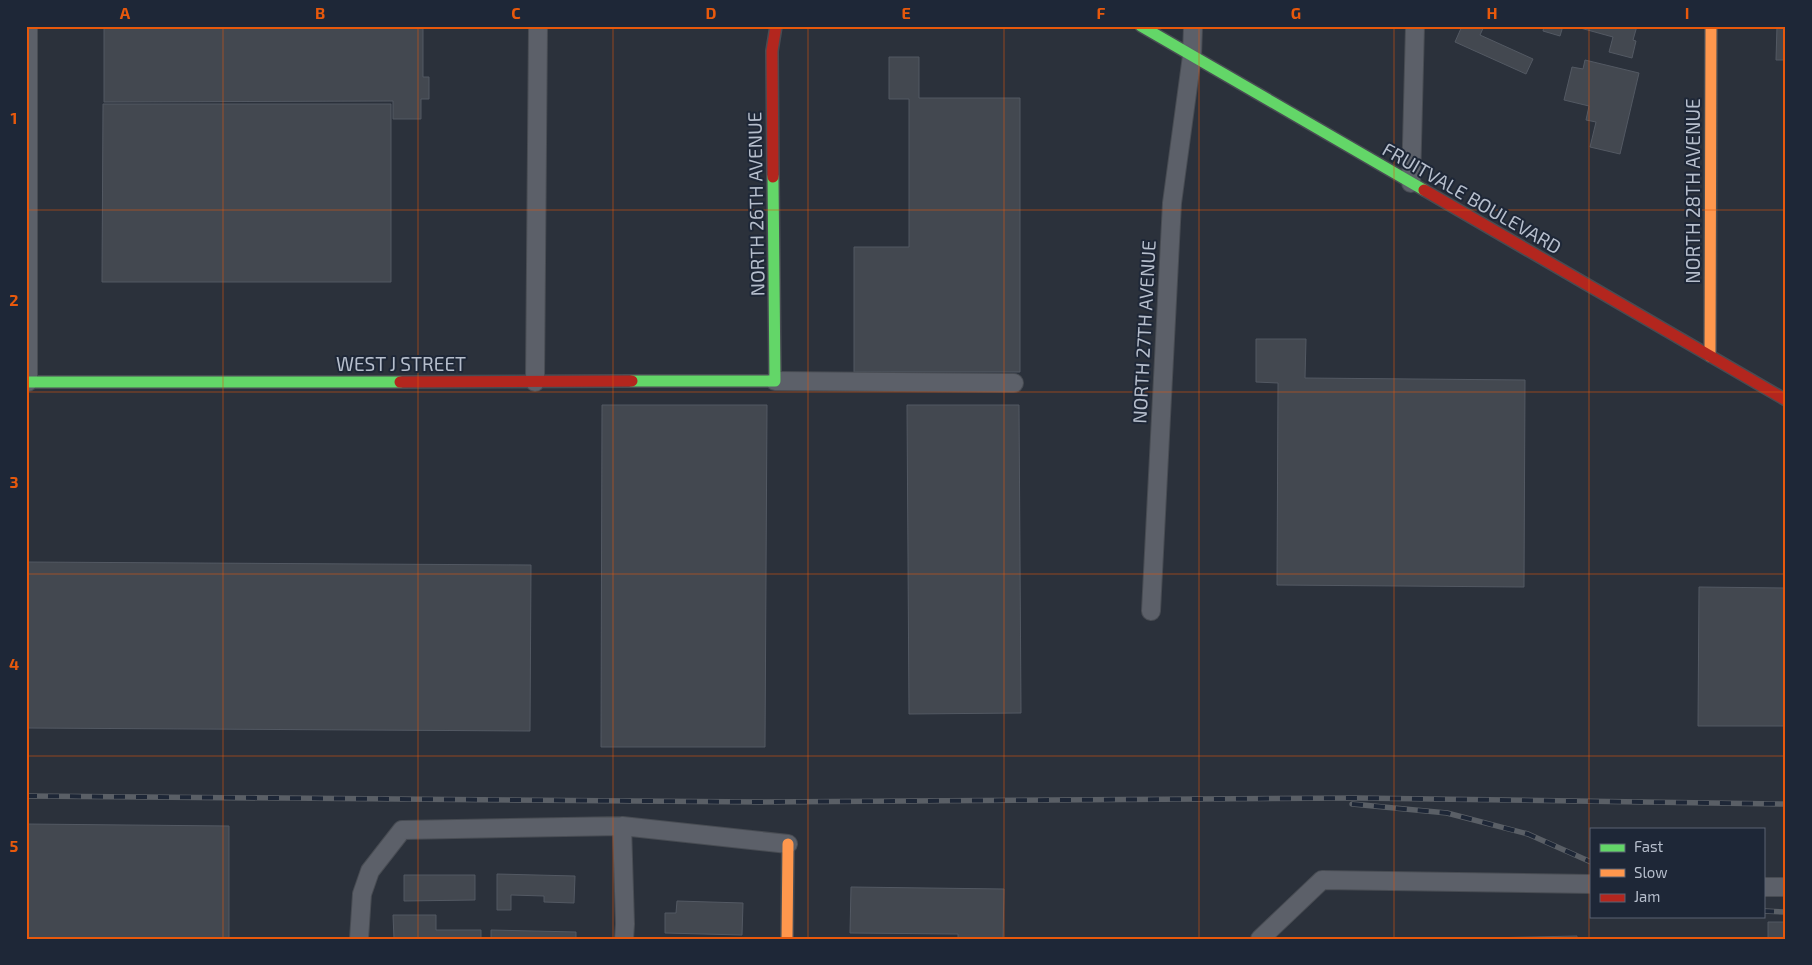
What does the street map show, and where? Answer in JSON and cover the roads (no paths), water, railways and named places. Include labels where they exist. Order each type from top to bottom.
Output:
[{"type":"street","name":"NORTH 26TH AVENUE","points":[[775,381],[772,51],[776,26]]},
{"type":"street","name":"FRUITVALE BOULEVARD","points":[[1141,26],[1786,400]]},
{"type":"street","name":"NORTH 28TH AVENUE","points":[[1710,356],[1711,26]]},
{"type":"street","name":"WEST J STREET","points":[[27,382],[775,381]]},
{"type":"street","points":[[787,939],[788,844]]},
{"type":"lane","points":[[27,382],[28,26]]},
{"type":"lane","points":[[535,382],[538,26]]},
{"type":"lane","name":"NORTH 27TH AVENUE","points":[[1151,611],[1172,203],[1192,56],[1193,26]]},
{"type":"lane","points":[[1411,183],[1416,26]]},
{"type":"lane","points":[[775,381],[1014,383]]},
{"type":"lane","points":[[360,939],[362,894],[370,871],[402,830],[622,826],[788,844]]},
{"type":"lane","points":[[622,826],[624,939]]},
{"type":"lane","points":[[1260,939],[1322,880],[1590,884]]},
{"type":"lane","points":[[1764,886],[1786,887]]},
{"type":"railway","points":[[26,796],[761,802],[1357,798],[1786,804]]},
{"type":"railway","points":[[1352,804],[1447,813],[1528,834],[1590,862]]},
{"type":"railway","points":[[1764,911],[1786,912]]}]
